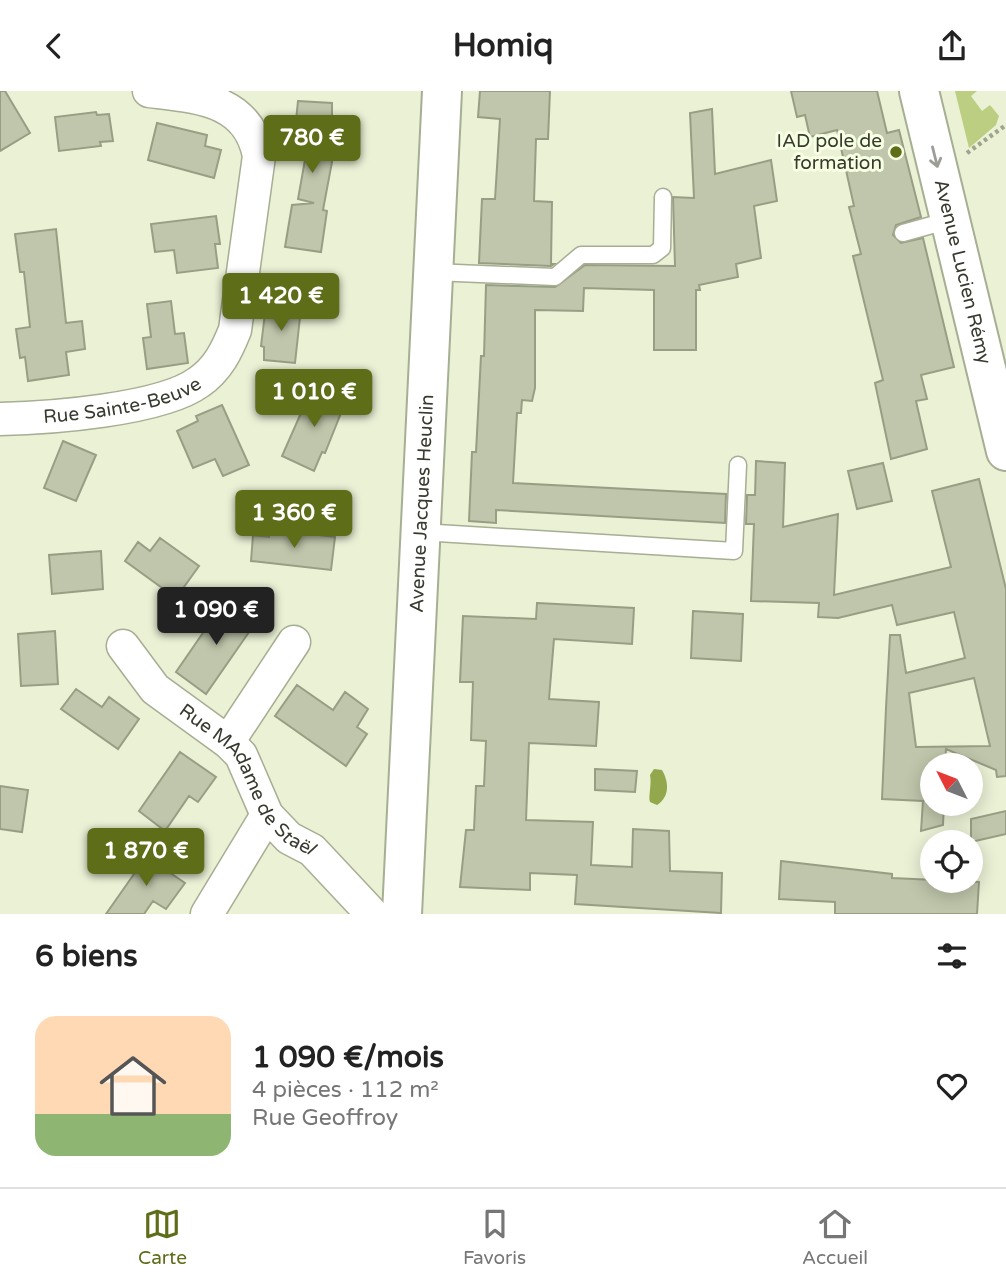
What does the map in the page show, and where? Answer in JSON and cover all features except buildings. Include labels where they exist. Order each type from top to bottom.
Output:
[{"type":"street","name":"Rue Sainte-Beuve","points":[[0,419],[79,414],[176,394],[198,383],[217,366],[229,347],[235,330],[259,156],[255,137],[236,114],[222,105],[149,91]]},
{"type":"street","name":"Avenue Jacques Heuclin","points":[[402,914],[442,91]]},
{"type":"street","name":"Avenue Lucien Rémy","points":[[919,91],[950,220],[988,348],[1006,451]]},
{"type":"street","points":[[228,741],[294,642]]},
{"type":"street","name":"Rue MAdame de Staël","points":[[123,646],[155,689],[228,741],[241,755],[255,780],[267,815],[289,838],[312,850],[372,914]]},
{"type":"street","points":[[207,914],[267,815]]},
{"type":"lane","points":[[433,272],[555,277],[581,255],[653,255],[663,249],[663,197]]},
{"type":"lane","points":[[903,233],[950,220]]},
{"type":"lane","points":[[420,532],[734,551],[738,465]]},
{"type":"path","points":[[939,173],[1006,125]]},
{"type":"shaded area","points":[[955,91],[977,91],[971,96],[982,111],[990,105],[999,116],[996,125],[969,148]]},
{"type":"shaded area","points":[[654,769],[662,770],[667,784],[666,794],[657,805],[650,802],[650,775]]},
{"type":"place","name":"IAD pole de formation","points":[[896,152]]}]
